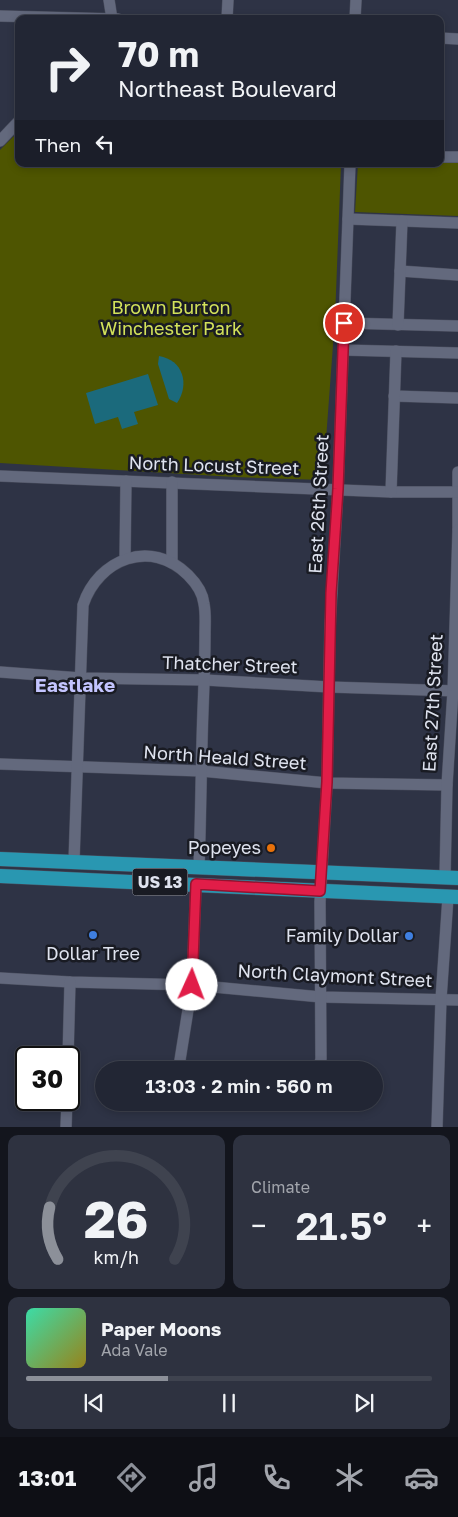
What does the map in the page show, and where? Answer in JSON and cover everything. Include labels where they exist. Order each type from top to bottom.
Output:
[{"type":"main road","name":"US 13","points":[[0,859],[451,878]]},
{"type":"main road","points":[[0,865],[23,866],[51,860]]},
{"type":"main road","name":"US 13","points":[[0,876],[453,897]]},
{"type":"street","points":[[109,0],[111,15]]},
{"type":"street","points":[[226,15],[228,0]]},
{"type":"street","points":[[355,15],[356,0]]},
{"type":"street","points":[[0,16],[15,16]]},
{"type":"street","points":[[444,38],[458,39]]},
{"type":"street","points":[[0,142],[15,125]]},
{"type":"street","points":[[444,157],[458,158]]},
{"type":"street","name":"East 26th Street","points":[[320,1061],[320,891],[327,782],[331,593],[338,489],[350,167]]},
{"type":"street","points":[[348,219],[458,223]]},
{"type":"street","points":[[398,325],[402,221]]},
{"type":"street","points":[[400,271],[458,275]]},
{"type":"street","points":[[344,323],[458,326]]},
{"type":"street","points":[[343,350],[458,353]]},
{"type":"street","points":[[391,492],[396,351]]},
{"type":"street","points":[[394,396],[458,398]]},
{"type":"street","name":"East 27th Street","points":[[451,878],[447,786],[456,691],[458,472]]},
{"type":"street","name":"North Locust Street","points":[[0,476],[391,492],[457,492]]},
{"type":"street","points":[[125,559],[126,480]]},
{"type":"street","points":[[172,482],[172,563]]},
{"type":"street","points":[[74,861],[82,615],[90,587],[103,572],[125,559],[138,556],[158,558],[172,563],[191,578],[197,586],[204,604],[205,680],[198,866]]},
{"type":"street","name":"Thatcher Street","points":[[0,672],[81,678],[205,680],[329,687],[456,691]]},
{"type":"street","name":"North Heald Street","points":[[0,764],[201,772],[327,782],[447,786]]},
{"type":"street","points":[[180,1061],[192,985],[196,884]]},
{"type":"street","points":[[437,1127],[441,999],[453,897]]},
{"type":"street","name":"North Claymont Street","points":[[0,978],[192,985],[320,996],[458,1000]]},
{"type":"street","points":[[68,1046],[70,982]]},
{"type":"street","points":[[66,1127],[67,1111]]},
{"type":"green space","name":"Brown Burton Winchester Park","points":[[15,135],[15,167],[341,167],[335,318],[323,480],[235,477],[0,463],[0,150]]},
{"type":"green space","points":[[444,162],[458,162],[458,216],[355,212],[358,167],[444,167]]},
{"type":"water","points":[[159,356],[174,362],[182,374],[183,388],[177,403],[169,399],[158,364]]},
{"type":"water","points":[[148,374],[158,405],[134,412],[138,424],[122,429],[118,417],[95,424],[86,393]]},
{"type":"place","name":"Popeyes","points":[[271,848]]},
{"type":"place","name":"Dollar Tree","points":[[93,935]]},
{"type":"place","name":"Family Dollar","points":[[409,936]]},
{"type":"district","name":"Eastlake","points":[[75,685]]},
{"type":"route","points":[[192,985],[196,884],[320,891],[327,782],[331,593],[338,489],[344,323]]}]
